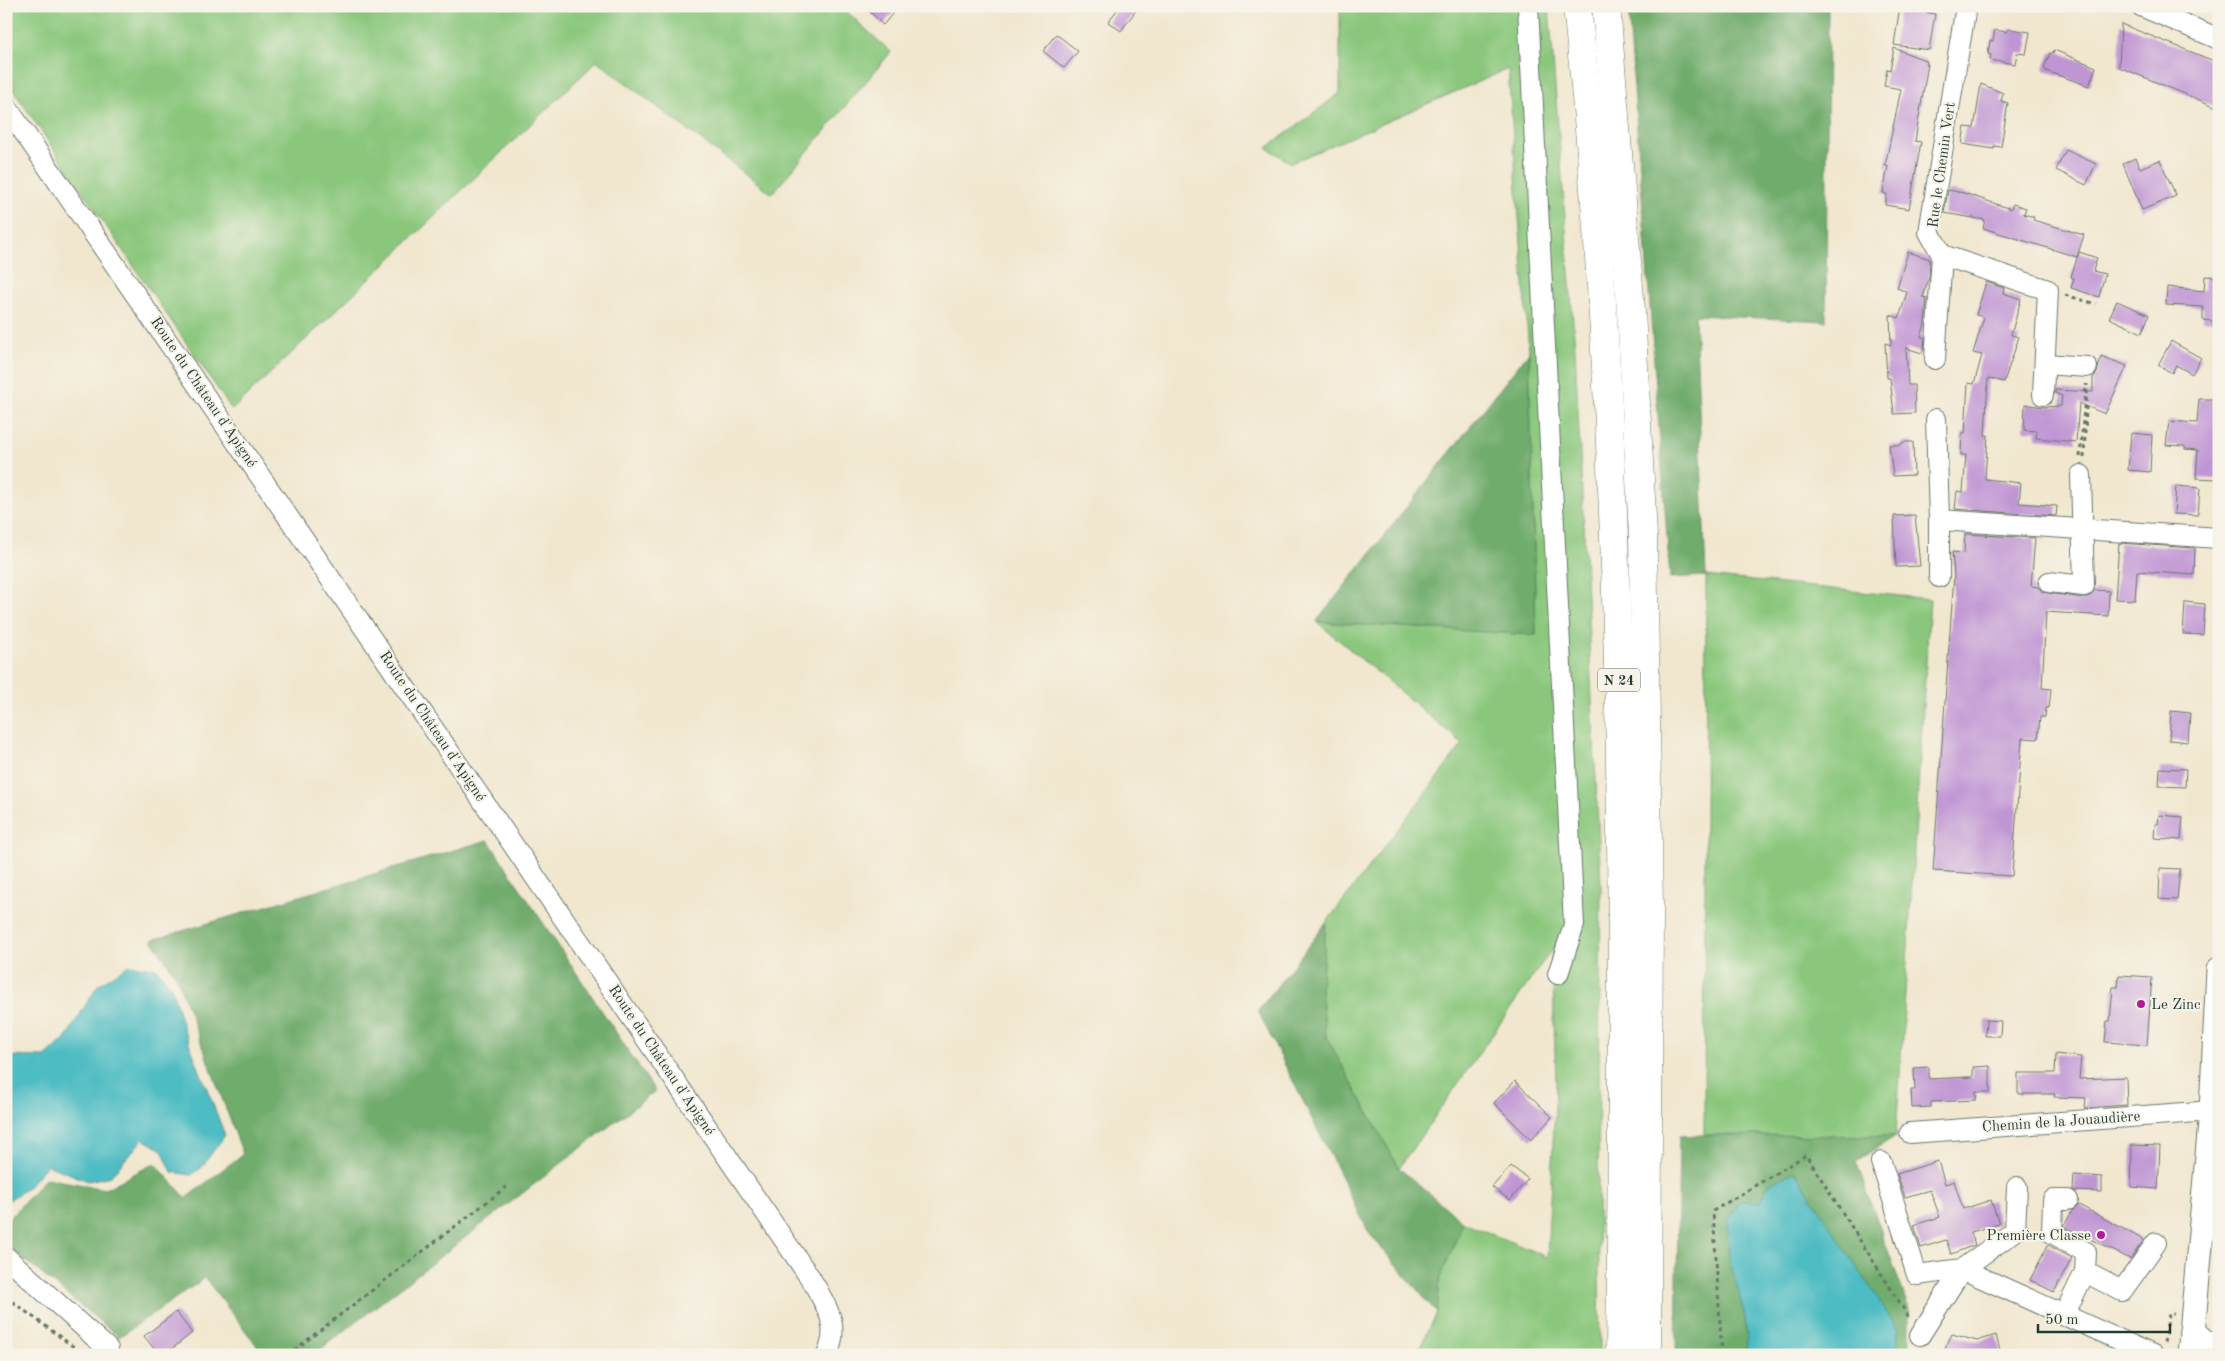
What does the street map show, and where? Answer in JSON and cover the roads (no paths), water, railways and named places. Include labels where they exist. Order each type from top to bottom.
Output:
[{"type":"highway","name":"N 24","points":[[1577,6],[1595,195],[1604,320],[1620,713],[1622,899],[1620,1355]]},
{"type":"highway","name":"N 24","points":[[1606,6],[1631,311],[1643,536],[1649,907],[1647,1355]]},
{"type":"main road","points":[[2219,970],[2212,1111],[2214,1138],[2191,1343],[2219,1350]]},
{"type":"street","points":[[1528,6],[1574,925],[1558,974]]},
{"type":"street","name":"Rue le Chemin Vert","points":[[1942,255],[1929,232],[1966,6]]},
{"type":"street","points":[[2141,6],[2219,39]]},
{"type":"street","name":"Route du Château d'Apigné","points":[[6,106],[811,1279],[832,1316],[833,1342],[827,1355]]},
{"type":"street","points":[[1935,359],[1942,255],[2048,290],[2043,395]]},
{"type":"street","points":[[2045,364],[2086,375]]},
{"type":"street","points":[[1936,419],[1939,577]]},
{"type":"street","points":[[2049,582],[2084,586],[2081,475]]},
{"type":"street","points":[[1939,520],[2219,538]]},
{"type":"street","name":"Chemin de la Jouaudière","points":[[1910,1132],[2212,1111]]},
{"type":"street","points":[[1882,1162],[1917,1275],[1962,1269],[2064,1315],[2158,1351]]},
{"type":"street","points":[[1920,1335],[1962,1269],[2016,1231],[2017,1187]]},
{"type":"street","points":[[2064,1315],[2085,1272],[2086,1252],[2052,1233],[2054,1200],[2068,1200]]},
{"type":"street","points":[[2085,1272],[2122,1291],[2156,1243]]},
{"type":"street","points":[[6,1257],[108,1349]]},
{"type":"water","points":[[129,965],[156,968],[171,986],[184,1030],[225,1135],[201,1168],[191,1175],[172,1172],[162,1150],[143,1139],[111,1176],[88,1181],[47,1165],[27,1188],[9,1200],[6,1199],[6,1056],[45,1057],[65,1039],[98,985]]},
{"type":"water","points":[[1795,1172],[1898,1330],[1897,1355],[1748,1355],[1745,1316],[1729,1259],[1728,1222],[1739,1201],[1760,1202],[1770,1183]]},
{"type":"place","name":"Le Zinc","points":[[2141,1004]]},
{"type":"place","name":"Première Classe","points":[[2101,1235]]}]
